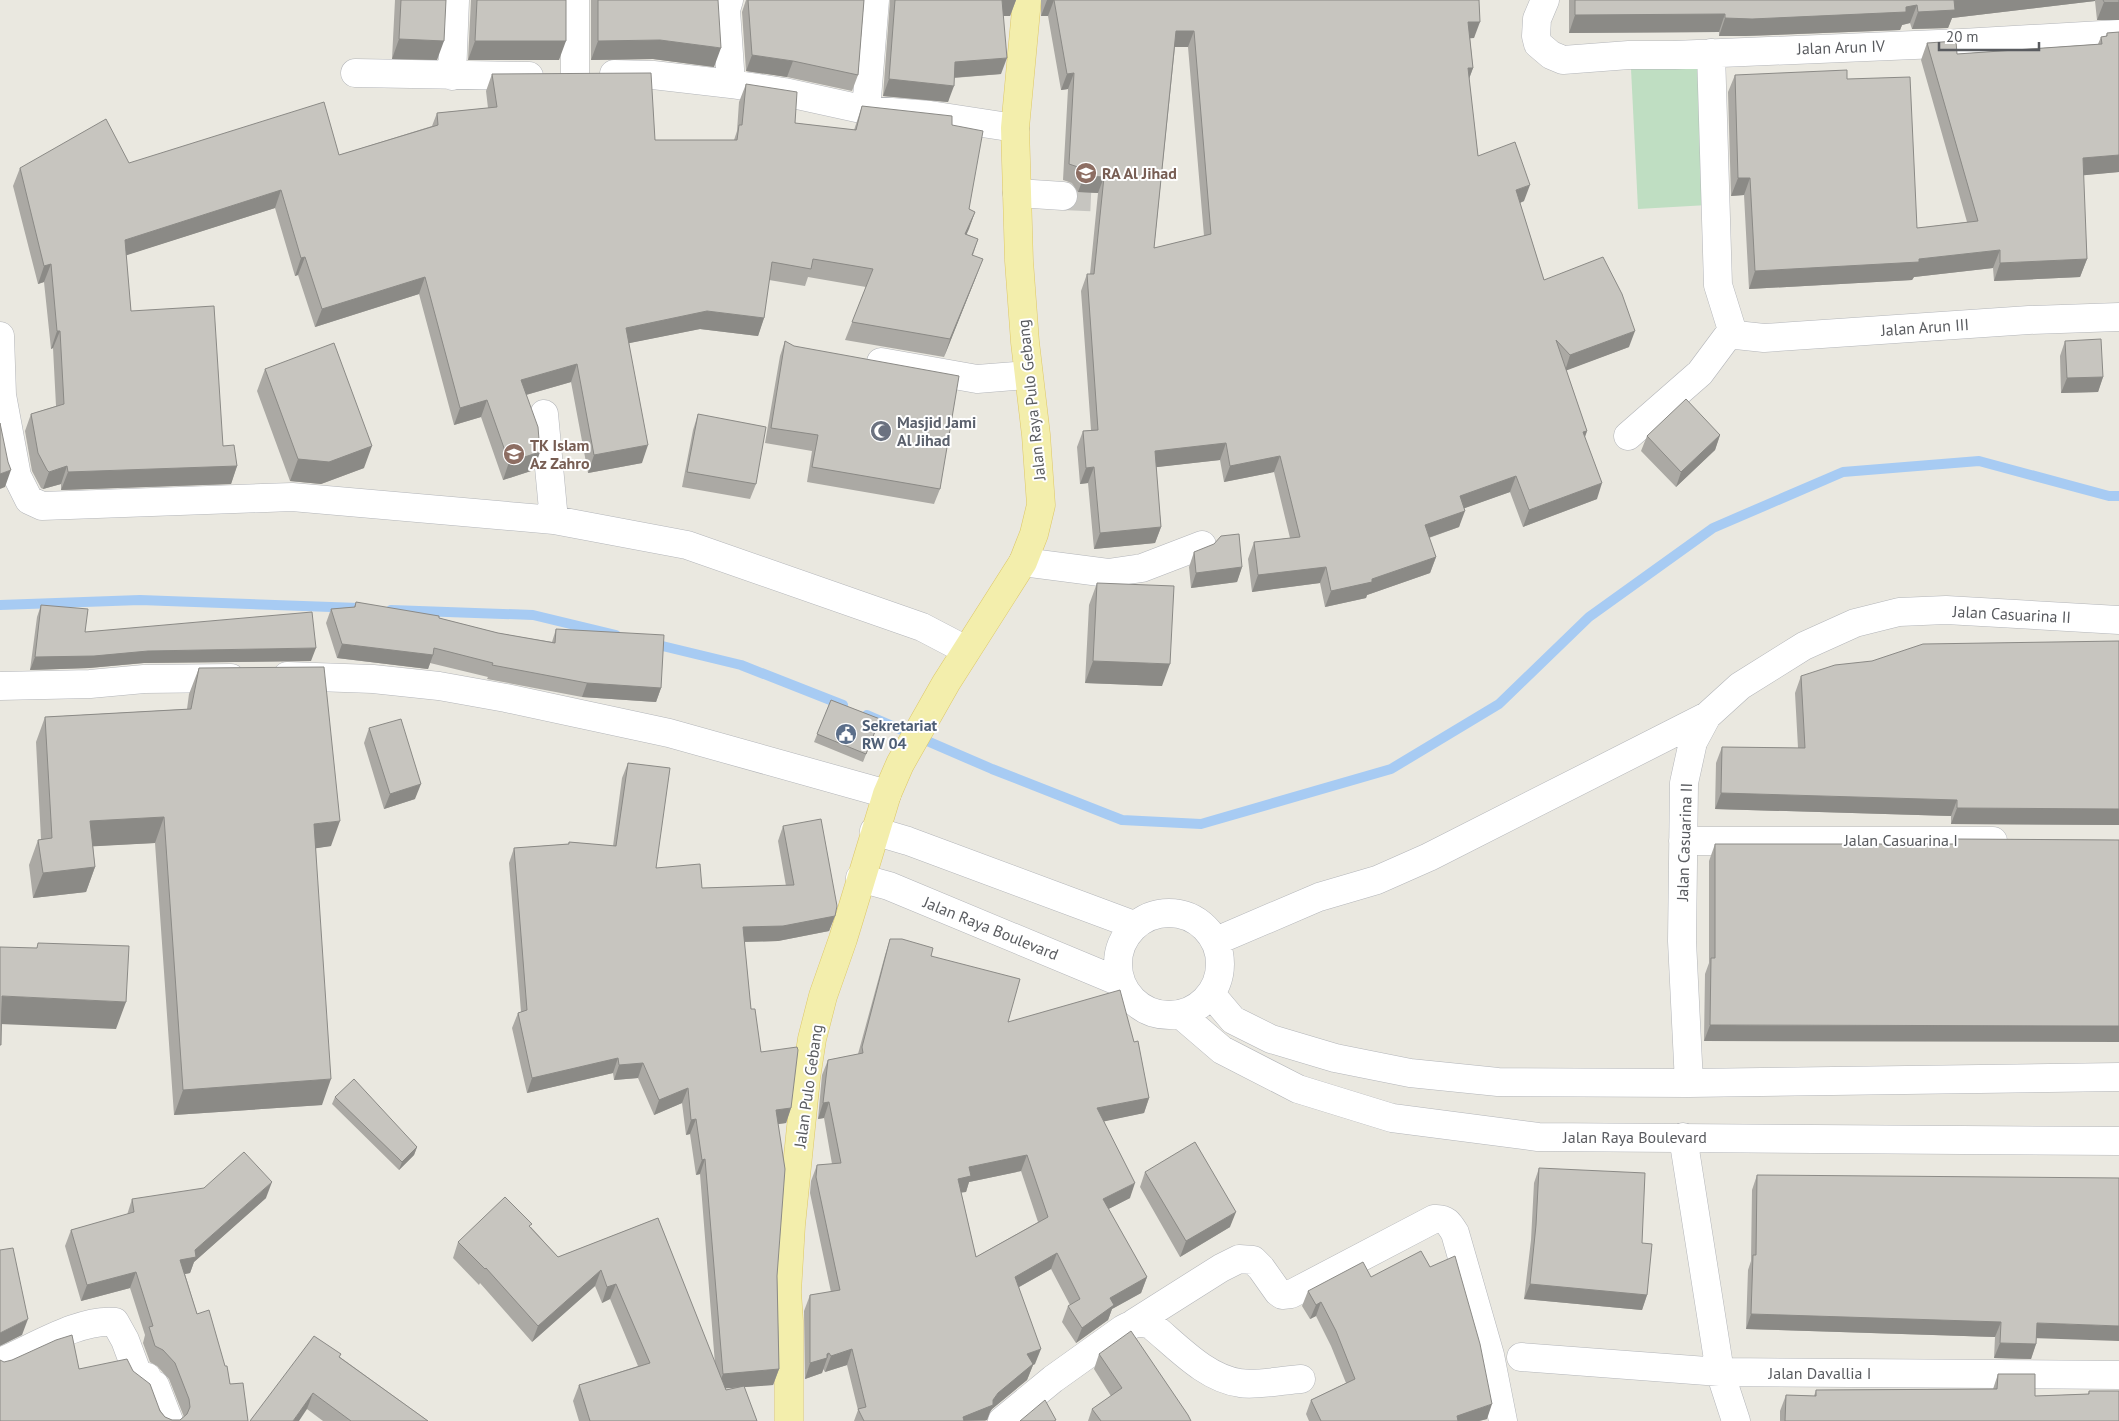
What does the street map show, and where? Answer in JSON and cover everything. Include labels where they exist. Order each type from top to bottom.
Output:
[{"type":"main road","name":"Jalan Raya Pulo Gebang","points":[[900,764],[966,650],[1023,562],[1034,534],[1041,505],[1019,261],[1015,128],[1027,0]]},
{"type":"main road","name":"Jalan Pulo Gebang","points":[[790,1421],[787,1292],[806,1078],[812,1039],[823,996],[843,938],[874,831],[900,764]]},
{"type":"street","points":[[452,76],[455,0]]},
{"type":"street","points":[[575,0],[575,75]]},
{"type":"street","points":[[729,0],[726,10],[731,84]]},
{"type":"street","points":[[866,110],[874,0]]},
{"type":"street","name":"Jalan Arun IV","points":[[1545,0],[1538,19],[1536,36],[1538,44],[1551,55],[1563,60],[1628,55],[1962,43],[2119,34]]},
{"type":"street","points":[[1628,436],[1700,373],[1732,330],[1718,285],[1711,53]]},
{"type":"street","points":[[355,73],[452,76],[653,75],[731,84],[793,94],[866,110],[930,116],[1015,128]]},
{"type":"street","points":[[1017,193],[1063,196]]},
{"type":"street","name":"Jalan Arun III","points":[[1732,330],[1736,335],[1764,338],[2029,320],[2119,317]]},
{"type":"street","points":[[0,336],[2,395],[17,476],[29,500],[42,506],[292,497],[554,520],[687,545],[922,627],[966,650]]},
{"type":"street","points":[[860,358],[978,379],[1028,375]]},
{"type":"street","points":[[544,414],[554,520]]},
{"type":"street","points":[[1023,562],[1108,573],[1142,568],[1202,545]]},
{"type":"street","name":"Jalan Casuarina II","points":[[1689,1083],[1682,942],[1684,783],[1693,742],[1707,716],[1740,686],[1804,646],[1855,624],[1899,612],[1946,610],[2119,620]]},
{"type":"street","points":[[0,686],[90,684],[144,679],[297,676],[373,679],[439,686],[506,698],[669,733],[887,794]]},
{"type":"street","points":[[1216,941],[1320,897],[1376,880],[1429,857],[1707,716]]},
{"type":"street","points":[[874,831],[908,841],[1134,925]]},
{"type":"street","name":"Jalan Casuarina I","points":[[1683,841],[2017,841]]},
{"type":"street","name":"Jalan Raya Boulevard","points":[[860,878],[889,886],[1120,982]]},
{"type":"street","points":[[1170,911],[1188,915],[1204,925],[1216,941],[1221,959],[1219,977],[1211,994],[1197,1007],[1180,1014],[1168,1016],[1155,1014],[1144,1009],[1131,999],[1120,982],[1117,961],[1122,941],[1134,925],[1151,915],[1170,911]]},
{"type":"street","points":[[1211,994],[1233,1020],[1270,1039],[1335,1058],[1410,1073],[1498,1082],[1689,1083],[2119,1077]]},
{"type":"street","name":"Jalan Raya Boulevard","points":[[1180,1014],[1222,1050],[1298,1089],[1392,1118],[1538,1137],[2119,1141]]},
{"type":"street","points":[[1683,1137],[1720,1372],[1736,1421]]},
{"type":"street","points":[[1002,1421],[1053,1378],[1134,1323],[1221,1268],[1239,1260],[1253,1260],[1278,1292],[1282,1295],[1291,1294],[1350,1264],[1381,1245],[1434,1219],[1442,1218],[1450,1224],[1455,1233],[1490,1355],[1503,1421]]},
{"type":"street","points":[[0,1362],[74,1329],[105,1321],[115,1322],[125,1340],[138,1375],[147,1377],[149,1385],[155,1385],[169,1421]]},
{"type":"street","points":[[1134,1323],[1141,1322],[1151,1325],[1210,1372],[1226,1379],[1241,1384],[1301,1379]]},
{"type":"street","name":"Jalan Davallia I","points":[[1521,1357],[1720,1372],[2119,1375]]},
{"type":"green space","points":[[1701,66],[1708,205],[1638,209],[1631,69]]},
{"type":"building","points":[[401,0],[446,0],[444,41],[399,39]]},
{"type":"building","points":[[477,0],[566,0],[566,41],[475,41]]},
{"type":"building","points":[[598,0],[718,0],[721,48],[660,40],[598,41]]},
{"type":"building","points":[[748,0],[864,0],[858,75],[793,61],[752,55]]},
{"type":"building","points":[[895,0],[1002,0],[1007,58],[955,62],[954,86],[889,79]]},
{"type":"building","points":[[1054,0],[1479,0],[1480,22],[1468,22],[1473,68],[1468,68],[1478,156],[1515,142],[1530,185],[1516,190],[1544,280],[1603,257],[1622,294],[1635,331],[1570,355],[1556,340],[1587,431],[1583,432],[1602,483],[1529,510],[1516,476],[1460,496],[1465,511],[1425,525],[1436,557],[1372,579],[1372,582],[1331,591],[1326,567],[1258,575],[1254,542],[1300,537],[1280,456],[1230,466],[1226,443],[1155,451],[1161,527],[1100,533],[1094,467],[1086,468],[1083,431],[1098,430],[1087,274],[1094,274],[1104,177],[1084,176],[1078,167],[1069,164],[1074,73],[1067,74]],"holes":[[[1176,31],[1194,31],[1211,234],[1154,248]]]},
{"type":"building","points":[[1575,0],[1954,0],[1955,10],[1918,12],[1917,5],[1906,7],[1906,12],[1752,19],[1725,18],[1725,14],[1575,15]]},
{"type":"building","points":[[2103,0],[2119,0],[2119,2],[2104,2]]},
{"type":"building","points":[[2119,32],[2119,155],[2083,158],[2087,259],[2000,263],[2000,250],[1919,259],[1919,262],[1755,271],[1750,178],[1738,178],[1735,75],[1847,70],[1847,79],[1910,77],[1917,228],[1978,221],[1927,43],[1956,41],[1957,54],[2102,44],[2101,37],[2107,36],[2107,33]]},
{"type":"building","points":[[651,73],[655,140],[737,140],[739,125],[742,125],[746,84],[797,92],[795,123],[856,130],[862,106],[952,116],[952,125],[983,131],[969,209],[975,212],[965,234],[978,239],[972,255],[983,259],[950,339],[852,322],[873,269],[813,259],[811,269],[772,262],[764,318],[707,311],[626,328],[648,445],[594,455],[577,364],[521,380],[538,427],[540,452],[509,462],[487,400],[460,408],[425,277],[322,309],[305,257],[301,258],[281,190],[125,240],[131,311],[214,306],[223,446],[234,445],[237,466],[68,472],[67,466],[49,472],[47,470],[38,453],[31,414],[64,404],[60,331],[57,331],[51,264],[44,266],[20,168],[106,119],[129,163],[324,102],[339,155],[438,125],[437,113],[497,107],[492,74]]},
{"type":"building","points":[[2101,339],[2103,377],[2067,378],[2065,341]]},
{"type":"building","name":"Masjid Jami Al Jihad","points":[[785,341],[794,346],[959,376],[940,489],[812,467],[818,435],[771,428]]},
{"type":"building","points":[[334,343],[372,446],[329,462],[298,459],[265,369]]},
{"type":"building","points":[[1686,399],[1720,435],[1681,472],[1647,436]]},
{"type":"building","points":[[698,414],[766,427],[756,484],[687,472]]},
{"type":"building","points":[[0,423],[11,470],[0,474]]},
{"type":"building","points":[[1239,534],[1242,567],[1196,573],[1194,552],[1214,544],[1221,536]]},
{"type":"building","points":[[1097,583],[1174,586],[1170,664],[1093,661]]},
{"type":"building","points":[[356,602],[439,616],[439,618],[498,633],[555,643],[556,629],[664,635],[661,688],[587,683],[492,665],[493,663],[434,648],[433,655],[342,644],[331,609],[355,607]]},
{"type":"building","points":[[41,605],[88,609],[85,632],[312,612],[316,648],[148,651],[94,656],[35,657]]},
{"type":"building","points":[[2119,641],[2119,809],[1957,808],[1957,800],[1721,793],[1722,747],[1805,748],[1801,676],[1835,665],[1872,661],[1923,644]]},
{"type":"building","points":[[324,667],[340,821],[314,824],[331,1079],[183,1090],[164,817],[90,821],[95,867],[43,873],[38,840],[52,838],[45,717],[191,709],[199,668]]},
{"type":"building","name":"Sekretariat RW 04","points":[[831,700],[880,719],[866,754],[817,734]]},
{"type":"building","points":[[401,719],[421,784],[390,794],[369,728]]},
{"type":"building","points":[[628,763],[670,768],[656,868],[700,864],[702,888],[794,885],[783,826],[821,819],[837,906],[835,916],[783,926],[743,927],[751,1009],[755,1009],[761,1052],[797,1047],[798,1050],[791,1108],[776,1110],[785,1169],[777,1276],[779,1369],[723,1374],[705,1159],[702,1160],[696,1119],[691,1120],[688,1088],[659,1100],[643,1063],[619,1065],[618,1058],[532,1078],[518,1013],[527,1010],[514,848],[569,844],[569,842],[616,846]]},
{"type":"building","points":[[1956,839],[2119,840],[2119,1026],[1710,1025],[1711,958],[1715,958],[1715,844],[1956,844]]},
{"type":"building","points":[[890,939],[902,939],[933,948],[931,956],[1020,979],[1008,1022],[1120,990],[1134,1042],[1138,1041],[1149,1098],[1097,1108],[1135,1183],[1103,1199],[1147,1277],[1110,1298],[1114,1305],[1082,1328],[1068,1306],[1080,1299],[1057,1253],[1015,1277],[1041,1349],[1027,1354],[1033,1364],[998,1393],[993,1400],[993,1405],[963,1417],[964,1421],[864,1421],[858,1409],[866,1407],[852,1349],[831,1356],[829,1353],[827,1358],[810,1363],[810,1295],[840,1290],[816,1177],[817,1165],[841,1163],[829,1102],[823,1103],[828,1060],[863,1053],[862,1047]],"holes":[[[1027,1155],[1048,1217],[976,1257],[958,1179],[971,1176],[969,1167]]]},
{"type":"building","points":[[38,943],[129,946],[126,1002],[2,996],[0,1045],[0,947],[37,948]]},
{"type":"building","points":[[354,1079],[417,1147],[402,1162],[335,1097]]},
{"type":"building","points":[[1195,1142],[1236,1212],[1186,1241],[1145,1172]]},
{"type":"building","points":[[244,1152],[272,1182],[195,1250],[196,1257],[180,1260],[197,1314],[209,1310],[225,1366],[227,1366],[230,1384],[243,1383],[248,1421],[0,1421],[0,1360],[4,1362],[12,1360],[56,1340],[72,1335],[79,1369],[127,1359],[133,1371],[150,1384],[160,1411],[165,1417],[172,1420],[180,1420],[187,1414],[190,1407],[189,1399],[175,1363],[163,1350],[155,1346],[149,1327],[153,1326],[136,1272],[87,1285],[71,1230],[134,1212],[132,1199],[204,1188]]},
{"type":"building","points":[[1539,1168],[1645,1173],[1642,1243],[1652,1244],[1647,1295],[1530,1284]]},
{"type":"building","points":[[1757,1175],[2119,1178],[2119,1326],[2037,1323],[2036,1344],[2000,1343],[2001,1322],[1751,1314],[1753,1255],[1756,1255]]},
{"type":"building","points":[[505,1197],[532,1224],[529,1226],[558,1257],[658,1218],[726,1390],[744,1386],[757,1421],[590,1421],[579,1385],[650,1363],[616,1284],[607,1287],[601,1270],[538,1326],[486,1268],[458,1242]]},
{"type":"building","points":[[13,1248],[28,1319],[0,1333],[0,1250]]},
{"type":"building","points":[[1421,1251],[1430,1267],[1455,1256],[1480,1344],[1492,1404],[1457,1416],[1458,1421],[1321,1421],[1311,1400],[1355,1379],[1336,1331],[1321,1302],[1316,1305],[1308,1291],[1363,1262],[1371,1277]]},
{"type":"building","points":[[1131,1331],[1191,1421],[1101,1421],[1092,1409],[1122,1388],[1099,1354]]},
{"type":"building","points":[[314,1336],[341,1354],[339,1357],[428,1421],[351,1421],[313,1393],[293,1421],[250,1421]]},
{"type":"building","points":[[1998,1374],[2035,1374],[2035,1396],[2089,1394],[2089,1391],[2119,1391],[2119,1421],[1785,1421],[1786,1395],[1816,1396],[1816,1390],[1997,1389]]},
{"type":"building","points":[[1045,1400],[1056,1420],[1020,1421]]},
{"type":"waterway","points":[[867,715],[992,769],[1122,820],[1201,824],[1391,769],[1499,704],[1589,617],[1713,528],[1843,472],[1979,461],[2109,496],[2119,496]]},
{"type":"waterway","points":[[0,605],[140,600],[359,608]]},
{"type":"waterway","points":[[391,610],[533,615],[616,635]]},
{"type":"waterway","points":[[650,643],[741,665],[843,705]]},
{"type":"tunnel","points":[[1063,196],[1109,198]]},
{"type":"place","name":"RA Al Jihad","points":[[1086,173]]},
{"type":"place","name":"Masjid Jami Al Jihad","points":[[881,431]]},
{"type":"place","name":"TK Islam Az Zahro","points":[[514,454]]},
{"type":"place","name":"Sekretariat RW 04","points":[[846,734]]}]
